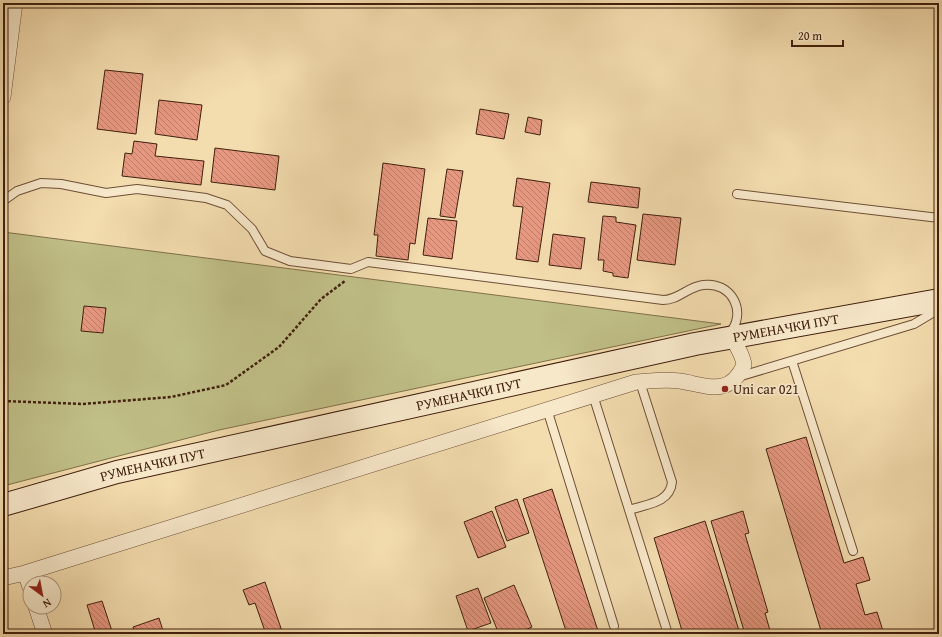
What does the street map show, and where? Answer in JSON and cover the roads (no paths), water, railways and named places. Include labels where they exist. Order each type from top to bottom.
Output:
[{"type":"main road","name":"РУМЕНАЧКИ ПУТ","points":[[3,505],[117,472],[727,338],[939,300]]},
{"type":"street","points":[[3,97],[15,3]]},
{"type":"street","points":[[43,575],[593,395],[640,382],[658,380],[680,381],[712,388],[722,386],[736,378],[742,370],[744,362],[727,338]]},
{"type":"street","points":[[3,578],[22,580]]},
{"type":"street","points":[[39,615],[45,634]]},
{"type":"lane","points":[[3,201],[17,191],[41,183],[61,184],[106,193],[137,189],[206,198],[227,205],[252,229],[264,251],[290,261],[351,269],[368,262],[663,300],[671,300],[679,297],[688,290],[698,286],[715,286],[729,293],[738,308],[738,318],[735,327],[727,338]]},
{"type":"lane","points":[[737,194],[939,218]]},
{"type":"lane","points":[[736,378],[914,324],[939,309]]},
{"type":"lane","points":[[792,361],[853,551]]},
{"type":"lane","points":[[629,510],[667,497],[671,489],[672,482],[640,382]]},
{"type":"lane","points":[[593,395],[668,634]]},
{"type":"lane","points":[[547,409],[614,626]]},
{"type":"place","name":"Uni car 021","points":[[725,389]]}]
